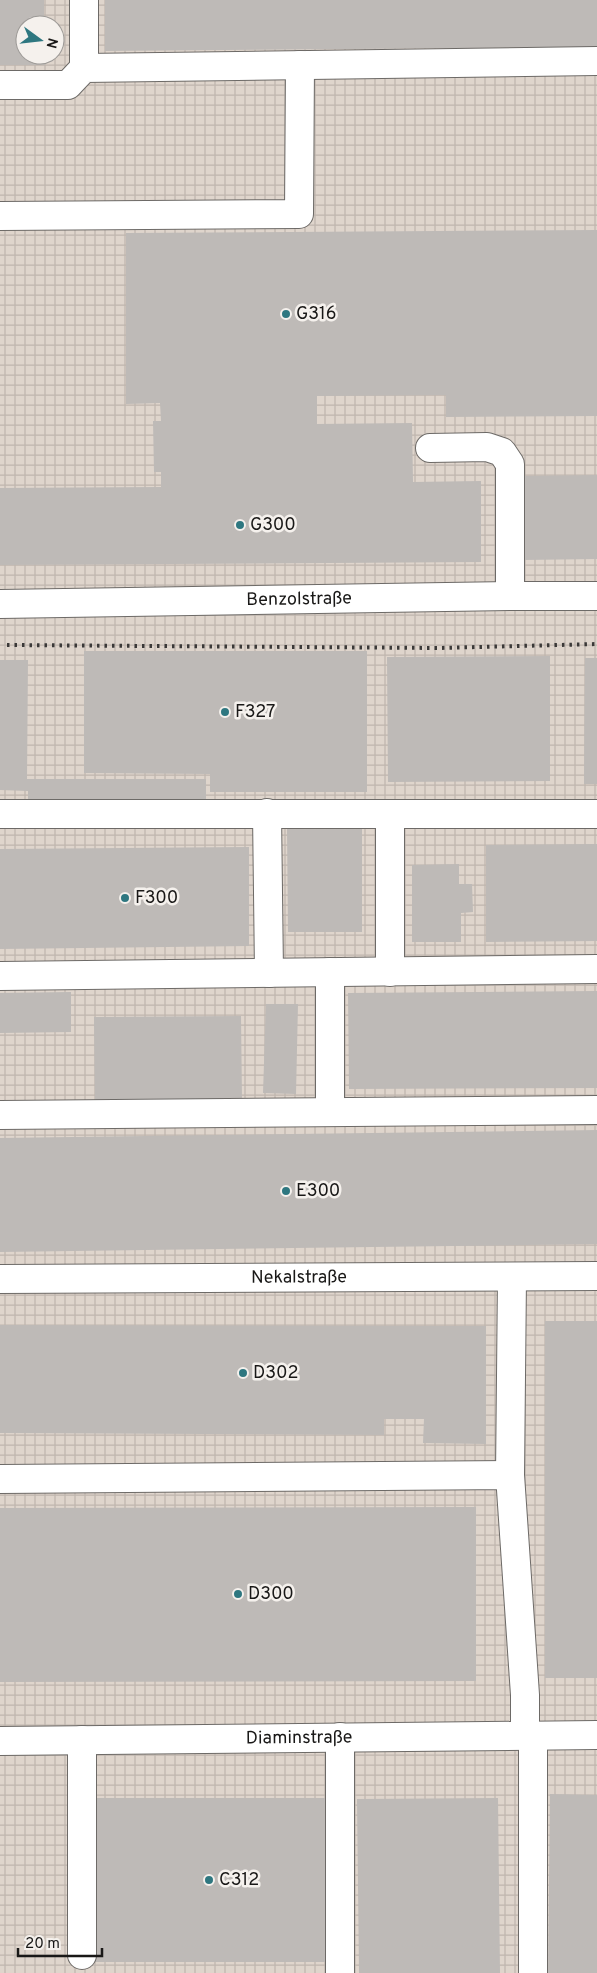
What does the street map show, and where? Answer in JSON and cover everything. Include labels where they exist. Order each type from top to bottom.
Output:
[{"type":"street","points":[[0,85],[68,85],[84,68],[84,0]]},
{"type":"street","points":[[84,68],[597,61]]},
{"type":"street","points":[[0,216],[300,214],[300,65]]},
{"type":"street","points":[[430,448],[487,447],[502,452],[510,464],[510,596]]},
{"type":"street","name":"Benzolstraße","points":[[0,604],[597,596]]},
{"type":"street","points":[[267,813],[269,973]]},
{"type":"street","points":[[0,814],[597,814]]},
{"type":"street","points":[[390,815],[390,972]]},
{"type":"street","points":[[0,976],[597,969]]},
{"type":"street","points":[[330,972],[330,1111]]},
{"type":"street","points":[[0,1114],[597,1110]]},
{"type":"street","name":"Nekalstraße","points":[[0,1279],[597,1276]]},
{"type":"street","points":[[512,1277],[510,1476],[529,1735],[533,1973]]},
{"type":"street","points":[[0,1479],[510,1476]]},
{"type":"street","name":"Diaminstraße","points":[[0,1741],[597,1735]]},
{"type":"street","points":[[340,1737],[340,1973]]},
{"type":"street","points":[[82,1740],[82,1955]]},
{"type":"shaded area","points":[[0,0],[597,0],[597,1973],[0,1973]]},
{"type":"building","points":[[0,0],[44,0],[44,15],[15,15],[15,65],[0,65]]},
{"type":"building","points":[[105,0],[597,0],[597,47],[105,51]]},
{"type":"building","points":[[597,230],[597,416],[446,417],[446,395],[317,396],[317,424],[412,423],[413,482],[481,481],[481,562],[0,565],[0,488],[161,487],[161,472],[154,472],[153,421],[161,421],[160,403],[126,404],[126,233]]},
{"type":"building","points":[[597,475],[597,559],[523,560],[522,476]]},
{"type":"building","name":"F327","points":[[84,651],[367,651],[367,792],[210,792],[210,774],[84,773]]},
{"type":"building","points":[[550,656],[550,781],[388,782],[387,657]]},
{"type":"building","points":[[585,658],[597,658],[597,784],[584,784]]},
{"type":"building","points":[[0,660],[28,660],[27,779],[206,779],[206,812],[28,813],[28,791],[0,790]]},
{"type":"building","points":[[287,828],[362,828],[362,932],[288,932]]},
{"type":"building","points":[[597,844],[597,941],[486,942],[486,845]]},
{"type":"building","name":"F300","points":[[249,847],[249,946],[0,949],[0,849]]},
{"type":"building","points":[[459,864],[459,884],[472,884],[473,912],[461,913],[461,942],[412,942],[412,865]]},
{"type":"building","points":[[597,991],[597,1088],[349,1089],[348,993]]},
{"type":"building","points":[[71,992],[71,1032],[0,1033],[0,993]]},
{"type":"building","points":[[266,1004],[298,1004],[296,1094],[263,1093]]},
{"type":"building","points":[[241,1016],[242,1101],[95,1103],[94,1017]]},
{"type":"building","name":"E300","points":[[597,1130],[597,1244],[0,1252],[0,1138]]},
{"type":"building","points":[[545,1321],[597,1321],[597,1678],[545,1678]]},
{"type":"building","name":"D302","points":[[0,1325],[486,1326],[486,1444],[423,1443],[424,1419],[384,1419],[384,1435],[0,1433]]},
{"type":"building","name":"D300","points":[[476,1507],[476,1681],[0,1682],[0,1508]]},
{"type":"building","points":[[550,1794],[597,1795],[597,1973],[548,1973]]},
{"type":"building","name":"C312","points":[[93,1798],[325,1798],[325,1962],[93,1962]]},
{"type":"building","points":[[498,1798],[500,1973],[359,1973],[357,1799]]},
{"type":"railway","points":[[7,645],[439,648],[597,644]]},
{"type":"place","name":"G316","points":[[286,314]]},
{"type":"place","name":"G300","points":[[240,525]]},
{"type":"place","name":"F327","points":[[225,712]]},
{"type":"place","name":"F300","points":[[125,898]]},
{"type":"place","name":"E300","points":[[286,1191]]},
{"type":"place","name":"D302","points":[[243,1373]]},
{"type":"place","name":"D300","points":[[238,1594]]},
{"type":"place","name":"C312","points":[[209,1880]]}]
